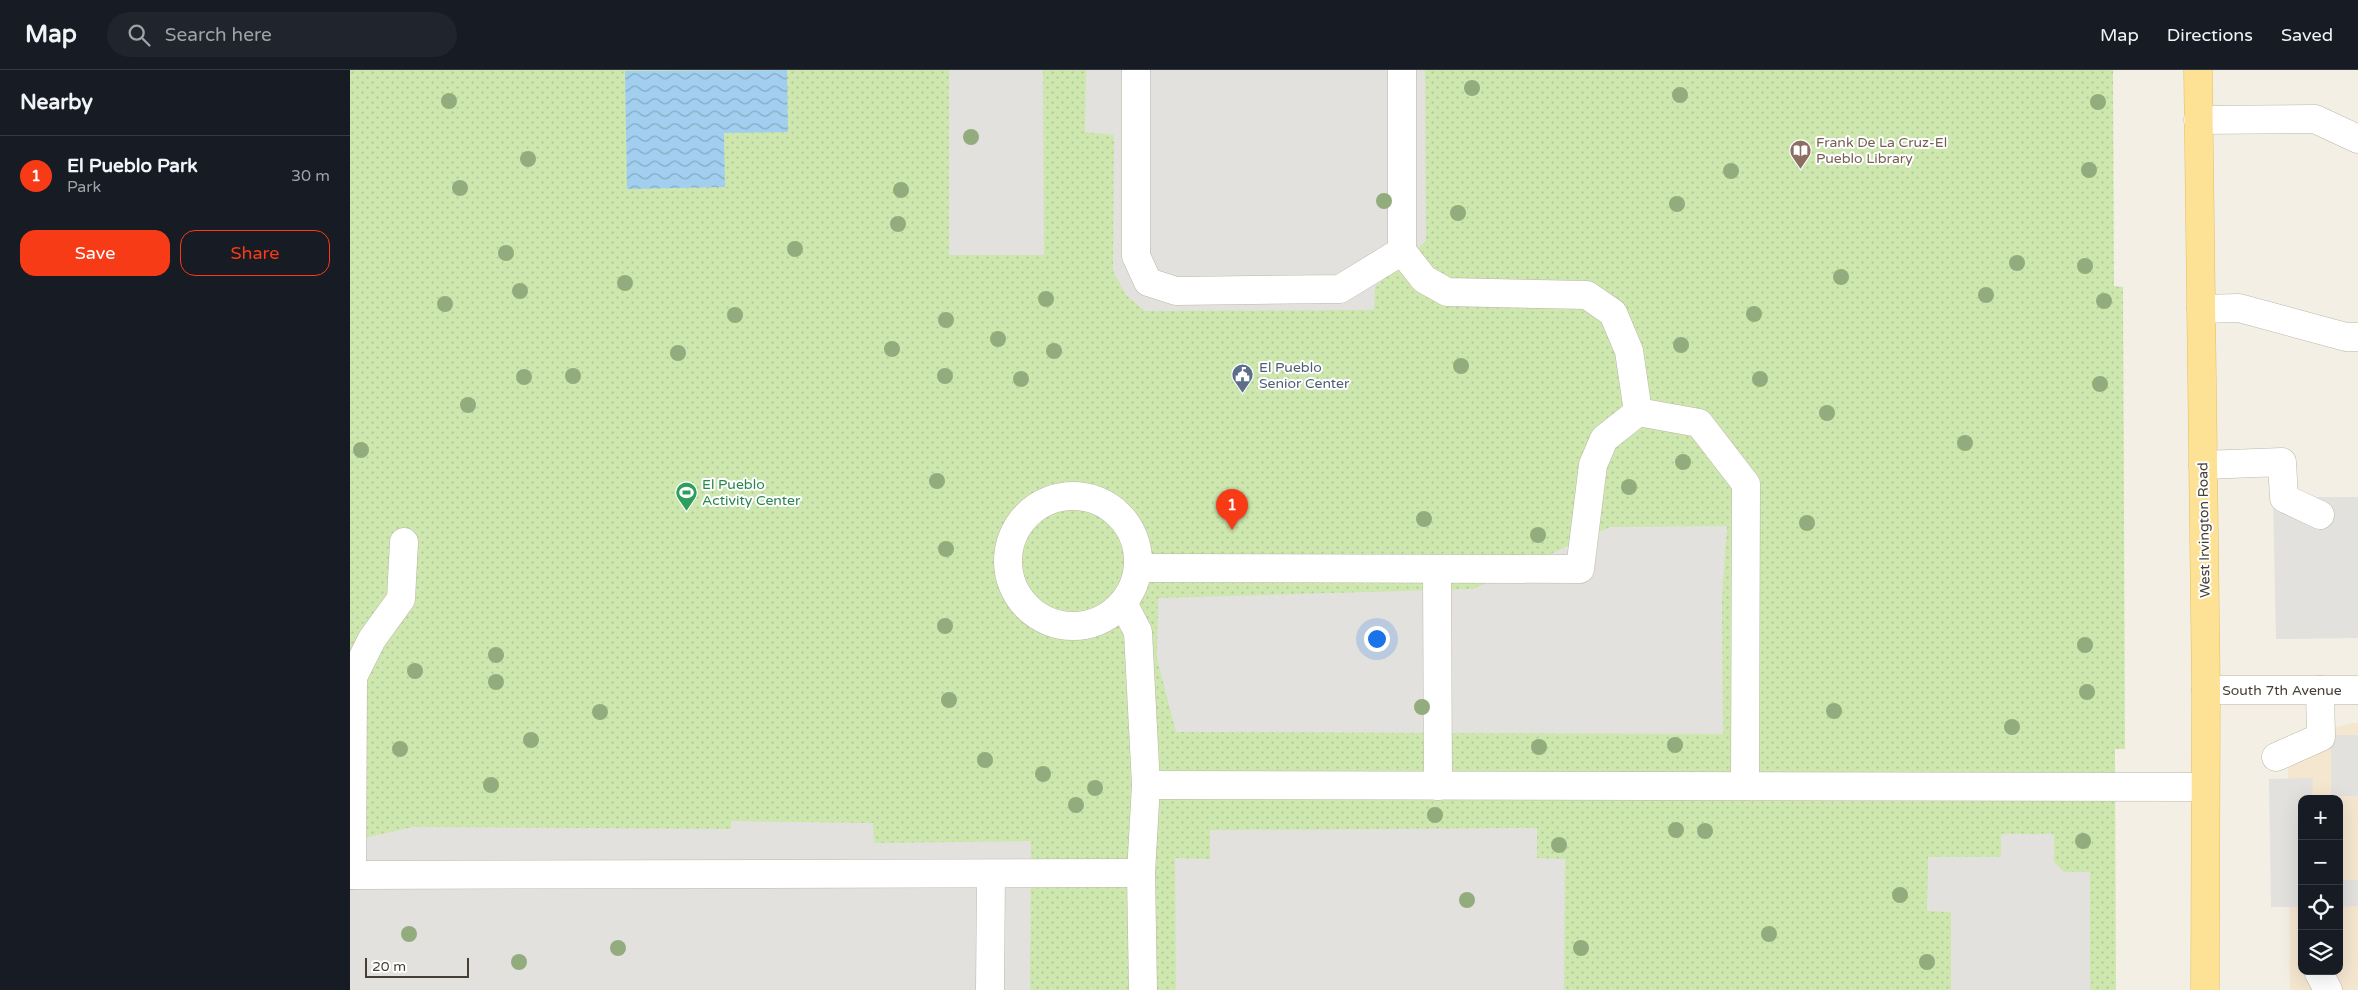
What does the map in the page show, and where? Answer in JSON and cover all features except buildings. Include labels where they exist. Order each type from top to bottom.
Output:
[{"type":"main road","name":"West Irvington Road","points":[[2198,70],[2206,690],[2205,990]]},
{"type":"street","points":[[1136,70],[1136,256],[1148,282],[1176,291],[1340,289],[1402,251]]},
{"type":"street","points":[[1402,70],[1402,251],[1424,279],[1447,292],[1587,295],[1613,313],[1629,351],[1638,412]]},
{"type":"street","points":[[2198,120],[2315,119],[2358,139]]},
{"type":"street","points":[[2201,309],[2239,308],[2346,337],[2358,337]]},
{"type":"street","points":[[1138,568],[1580,569],[1593,465],[1604,439],[1638,412],[1700,423],[1746,484],[1745,786]]},
{"type":"street","points":[[2204,465],[2282,462],[2284,498],[2320,515]]},
{"type":"street","points":[[1074,495],[1095,499],[1114,510],[1129,526],[1137,547],[1138,568],[1133,587],[1123,603],[1106,617],[1085,625],[1064,626],[1043,619],[1026,606],[1013,588],[1008,566],[1009,545],[1018,525],[1033,508],[1052,498],[1074,495]]},
{"type":"street","points":[[404,542],[401,599],[372,639],[353,677],[351,874],[1141,873]]},
{"type":"street","points":[[1437,569],[1438,786]]},
{"type":"street","points":[[1123,603],[1138,632],[1146,785],[1141,873],[1143,990]]},
{"type":"street","name":"South 7th Avenue","points":[[2206,690],[2358,690]]},
{"type":"street","points":[[2276,757],[2321,737],[2320,690]]},
{"type":"street","points":[[1146,785],[2205,787]]},
{"type":"street","points":[[990,990],[991,874]]},
{"type":"street","points":[[2320,975],[2328,990]]},
{"type":"shaded area","points":[[949,70],[1043,70],[1044,255],[949,255]]},
{"type":"shaded area","points":[[1086,70],[1425,70],[1426,241],[1375,287],[1374,310],[1145,311],[1126,295],[1113,271],[1114,135],[1085,132]]},
{"type":"shaded area","points":[[2273,497],[2358,497],[2358,638],[2276,639]]},
{"type":"shaded area","points":[[1727,526],[1722,599],[1723,734],[1176,732],[1157,659],[1158,598],[1473,589],[1610,527]]},
{"type":"shaded area","points":[[2358,723],[2358,990],[2290,990],[2288,740]]},
{"type":"shaded area","points":[[2331,735],[2358,735],[2358,796],[2331,795]]},
{"type":"shaded area","points":[[2313,778],[2312,795],[2298,795],[2298,907],[2271,907],[2269,779]]},
{"type":"shaded area","points":[[731,821],[873,823],[874,843],[1031,841],[1030,990],[350,990],[350,841],[413,827],[731,829]]},
{"type":"shaded area","points":[[1537,828],[1537,858],[1565,859],[1564,990],[1176,990],[1175,858],[1210,859],[1210,830]]},
{"type":"shaded area","points":[[2001,834],[2054,834],[2054,862],[2064,872],[2090,872],[2090,990],[1951,990],[1951,912],[1927,911],[1928,857],[2001,857]]},
{"type":"shaded area","points":[[2343,880],[2358,880],[2358,906],[2343,907]]},
{"type":"green space","points":[[350,70],[2113,70],[2114,286],[2123,287],[2125,749],[2115,749],[2116,990],[350,990]]},
{"type":"water","points":[[787,70],[788,132],[724,133],[725,187],[627,189],[625,71]]},
{"type":"place","name":"Frank De La Cruz-El Pueblo Library","points":[[1800,169]]},
{"type":"place","name":"El Pueblo Senior Center","points":[[1243,394]]},
{"type":"place","name":"El Pueblo Activity Center","points":[[686,511]]},
{"type":"place","name":"El Pueblo Park","points":[[1232,530]]}]
